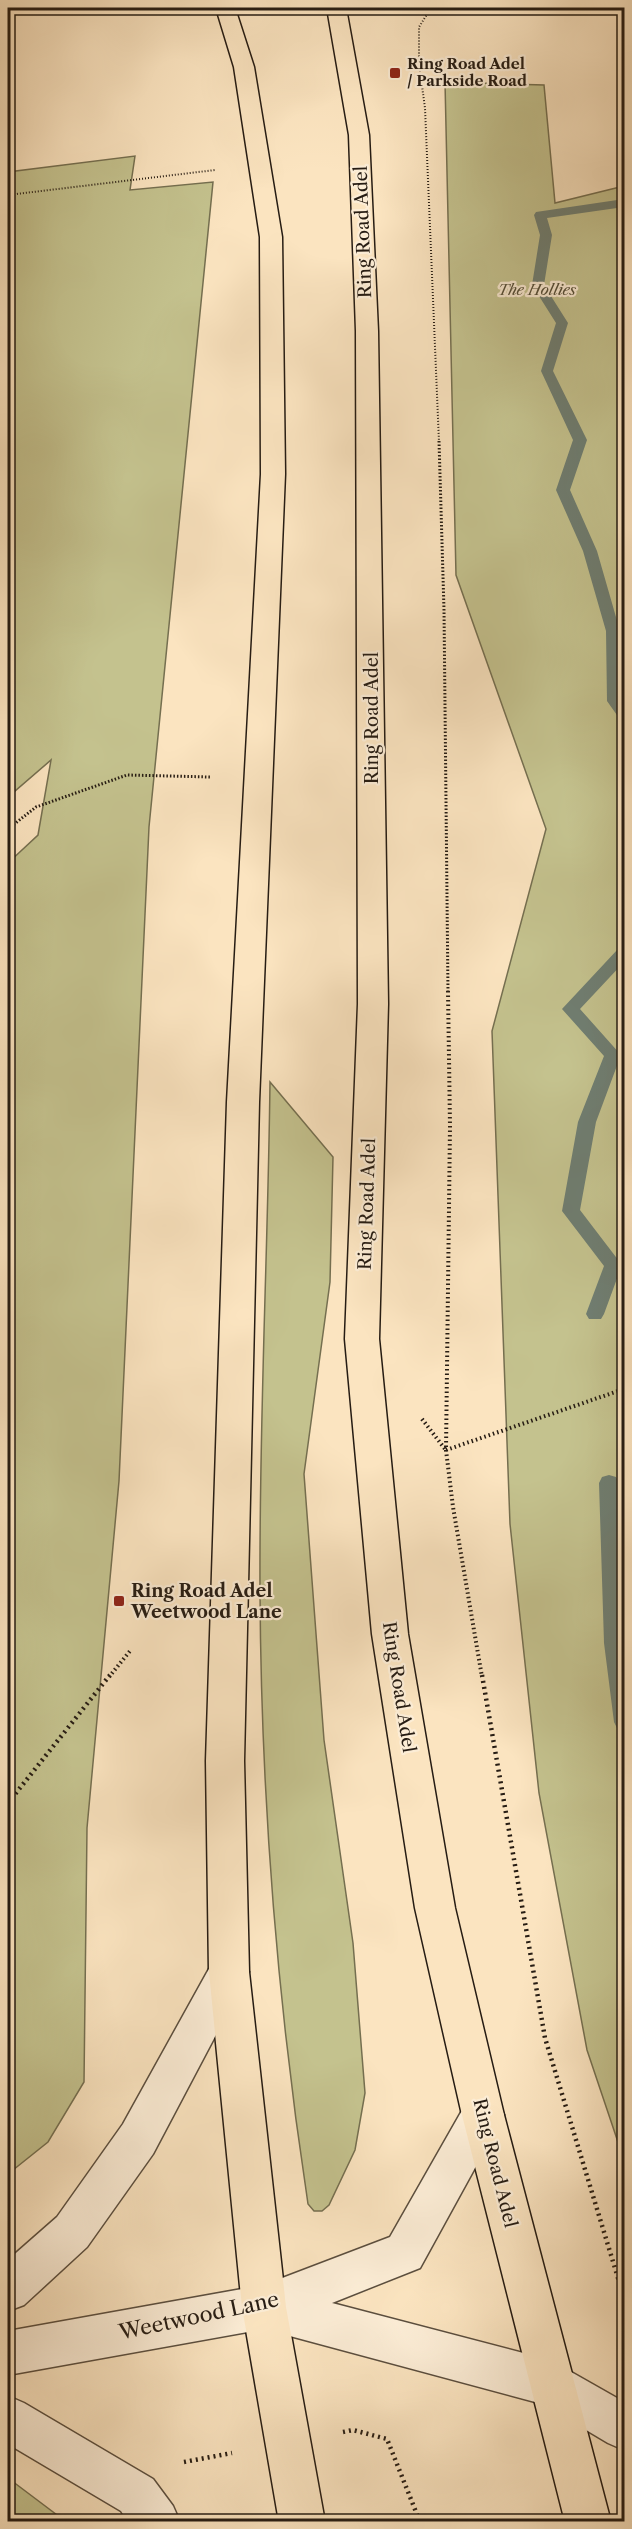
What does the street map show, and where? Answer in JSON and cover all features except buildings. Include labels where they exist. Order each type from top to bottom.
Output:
[{"type":"highway","points":[[225,8],[244,67],[271,237],[273,474],[243,1102],[225,1761],[229,1972],[264,2307],[302,2522]]},
{"type":"highway","name":"Ring Road Adel","points":[[336,8],[359,135],[367,331],[373,1004],[362,1340],[390,1634],[435,1908],[483,2115],[550,2383],[588,2522]]},
{"type":"street","points":[[8,2289],[72,2232],[138,2139],[229,1972]]},
{"type":"street","name":"Weetwood Lane","points":[[8,2353],[264,2307],[405,2253],[483,2115]]},
{"type":"street","points":[[264,2307],[550,2383],[624,2427]]},
{"type":"street","points":[[8,2420],[137,2495],[157,2522]]},
{"type":"path","points":[[431,8],[419,27],[419,64],[425,108],[435,305],[444,610],[450,1126],[446,1450],[455,1519],[546,2038],[618,2278],[624,2286]]},
{"type":"path","points":[[8,195],[207,171]]},
{"type":"path","points":[[8,829],[36,807],[128,775],[259,779]]},
{"type":"path","points":[[446,1450],[624,1389]]},
{"type":"path","points":[[8,1803],[130,1650]]},
{"type":"green space","name":"The Hollies","points":[[445,82],[544,85],[555,203],[624,186],[624,2160],[587,2050],[539,1793],[510,1524],[492,1031],[546,829],[456,575]]},
{"type":"green space","points":[[135,156],[130,190],[213,182],[149,827],[119,1481],[87,1828],[84,2082],[48,2142],[8,2174],[8,863],[38,835],[51,760],[8,797],[8,172]]},
{"type":"green space","points":[[270,1082],[333,1157],[330,1282],[304,1474],[324,1740],[353,1943],[365,2093],[355,2150],[329,2205],[322,2211],[314,2211],[308,2204],[297,2128],[279,1975],[267,1822],[261,1668],[260,1527]]},
{"type":"green space","points":[[8,2478],[65,2521],[8,2521]]},
{"type":"waterway","points":[[624,203],[540,215],[546,235],[538,285],[562,323],[547,371],[580,440],[563,490],[590,551],[613,631],[614,701],[624,715]]},
{"type":"waterway","points":[[595,1314],[613,1265],[571,1211],[587,1122],[613,1055],[570,1009],[624,953]]},
{"type":"waterway","points":[[609,1483],[614,1643],[624,1722]]},
{"type":"place","name":"Ring Road Adel / Parkside Road","points":[[395,73]]},
{"type":"place","name":"Ring Road Adel Weetwood Lane","points":[[119,1601]]}]
